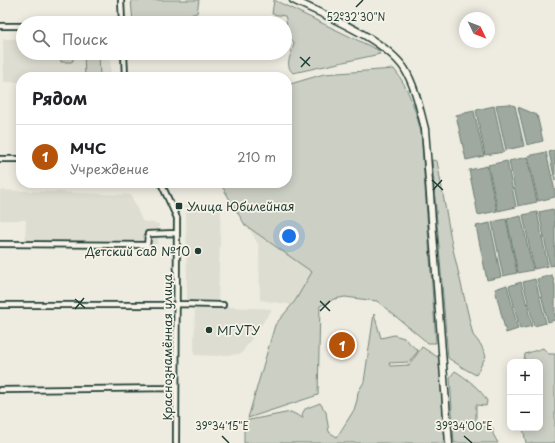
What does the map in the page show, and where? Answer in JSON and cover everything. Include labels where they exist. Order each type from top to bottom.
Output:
[{"type":"main road","points":[[293,0],[383,46],[404,68],[414,90],[426,137],[449,443]]},
{"type":"street","points":[[121,0],[122,16]]},
{"type":"street","points":[[0,26],[16,26]]},
{"type":"street","points":[[124,60],[125,72]]},
{"type":"street","points":[[0,159],[16,159]]},
{"type":"street","name":"Краснознамённая улица","points":[[163,188],[176,214],[177,233],[176,443]]},
{"type":"street","points":[[0,244],[147,247],[148,234],[177,233]]},
{"type":"street","points":[[0,304],[223,305]]},
{"type":"street","points":[[0,390],[176,388]]},
{"type":"shaded area","points":[[131,0],[199,0],[197,13],[186,16],[132,16]]},
{"type":"shaded area","points":[[274,0],[378,50],[380,54],[293,73],[289,66],[289,60],[292,60],[292,49],[294,42],[292,40],[292,16],[272,14]]},
{"type":"shaded area","points":[[3,39],[16,39],[16,60],[110,60],[111,72],[16,72],[16,82],[4,82]]},
{"type":"shaded area","points":[[61,60],[73,60],[71,62],[61,62]]},
{"type":"shaded area","points":[[84,60],[99,60],[100,72],[85,72]]},
{"type":"shaded area","points":[[394,69],[408,91],[421,132],[436,343],[428,343],[377,301],[345,297],[334,299],[320,306],[318,395],[248,418],[275,325],[295,301],[312,272],[245,225],[223,188],[292,188],[292,84],[324,74]]},
{"type":"shaded area","points":[[509,104],[515,106],[524,146],[506,150],[496,105]]},
{"type":"shaded area","points":[[494,106],[504,152],[485,155],[476,110]]},
{"type":"shaded area","points":[[518,107],[537,115],[543,141],[527,145]]},
{"type":"shaded area","points":[[474,111],[484,156],[466,160],[456,115]]},
{"type":"shaded area","points":[[555,150],[555,181],[549,152]]},
{"type":"shaded area","points":[[546,152],[555,197],[538,201],[528,156]]},
{"type":"shaded area","points":[[527,157],[537,202],[518,206],[509,161]]},
{"type":"shaded area","points":[[432,160],[437,161],[452,245],[473,335],[481,345],[486,356],[476,375],[448,358]]},
{"type":"shaded area","points":[[507,161],[516,207],[498,211],[488,165]]},
{"type":"shaded area","points":[[487,166],[497,211],[478,215],[469,170]]},
{"type":"shaded area","points":[[292,186],[354,221],[298,306],[260,300],[259,246],[227,188],[292,188]]},
{"type":"shaded area","points":[[0,190],[131,195],[142,221],[159,224],[158,244],[25,243],[26,220],[0,220]]},
{"type":"shaded area","points":[[186,205],[221,208],[218,300],[187,300]]},
{"type":"shaded area","points":[[553,209],[555,218],[555,265],[550,266],[539,212]]},
{"type":"shaded area","points":[[537,212],[548,266],[534,269],[523,215]]},
{"type":"shaded area","points":[[521,216],[533,270],[518,273],[507,219]]},
{"type":"shaded area","points":[[506,219],[517,273],[503,276],[492,222]]},
{"type":"shaded area","points":[[490,223],[501,277],[487,280],[476,226]]},
{"type":"shaded area","points":[[552,275],[555,285],[555,320],[548,322],[537,279]]},
{"type":"shaded area","points":[[535,279],[546,323],[534,326],[523,282]]},
{"type":"shaded area","points":[[521,282],[532,326],[520,329],[509,286]]},
{"type":"shaded area","points":[[507,285],[518,329],[506,333],[495,289]]},
{"type":"shaded area","points":[[195,305],[272,309],[241,354],[215,356],[194,355]]},
{"type":"shaded area","points":[[374,314],[381,338],[394,335],[404,338],[418,351],[409,362],[389,363],[390,366],[409,365],[422,347],[439,358],[445,443],[244,443],[244,421],[291,412],[303,418],[302,414],[305,409],[320,403],[326,412],[329,432],[337,437],[354,410],[358,392],[364,382]]},
{"type":"shaded area","points":[[543,348],[549,354],[555,354],[555,443],[526,443],[524,431],[543,431],[543,359],[524,359],[525,354]]},
{"type":"shaded area","points":[[455,371],[473,384],[485,397],[487,401],[486,406],[476,405],[476,421],[488,428],[493,428],[493,434],[498,443],[454,443],[450,377]]},
{"type":"place","name":"Улица Юбилейная","points":[[179,206]]},
{"type":"place","name":"Детский сад №10","points":[[198,251]]},
{"type":"place","name":"МГУТУ","points":[[209,330]]},
{"type":"place","name":"МЧС","points":[[342,345]]}]
